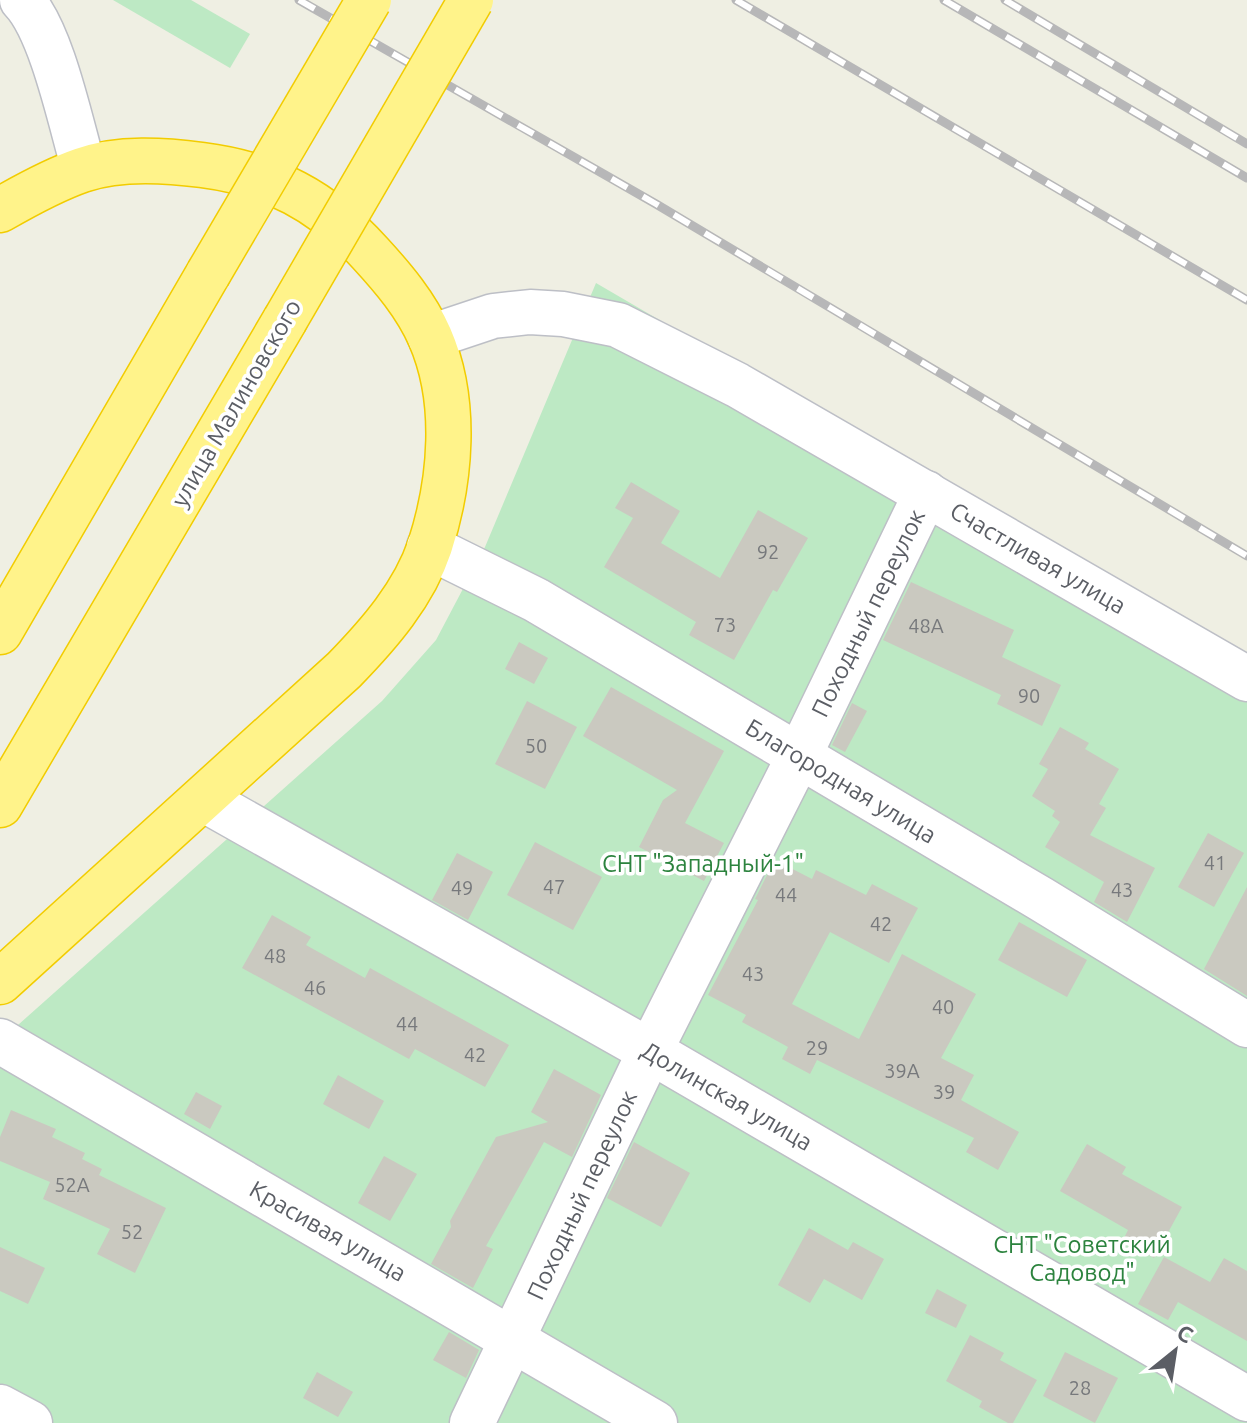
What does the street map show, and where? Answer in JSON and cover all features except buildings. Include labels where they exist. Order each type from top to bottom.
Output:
[{"type":"highway","points":[[0,632],[369,0]]},
{"type":"highway","name":"улица Малиновского","points":[[0,805],[471,0]]},
{"type":"highway","points":[[0,210],[36,189],[84,169],[137,161],[183,162],[230,169],[274,182],[315,203],[351,232],[407,296],[430,337],[442,379],[449,426],[444,484],[429,547],[406,596],[380,632],[344,670],[0,982]]},
{"type":"street","points":[[22,0],[33,11],[44,34],[84,169]]},
{"type":"street","name":"Счастливая улица","points":[[430,337],[493,316],[530,312],[563,314],[618,325],[737,385],[1247,679]]},
{"type":"street","name":"Походный переулок","points":[[472,1423],[650,1051],[799,756],[926,493]]},
{"type":"street","name":"Благородная улица","points":[[429,547],[536,600],[1247,1025]]},
{"type":"street","name":"Долинская улица","points":[[203,799],[650,1051],[1247,1399]]},
{"type":"street","name":"Красивая улица","points":[[0,1041],[655,1423]]},
{"type":"street","points":[[0,1407],[30,1423]]},
{"type":"green space","points":[[113,0],[191,0],[250,34],[230,68]]},
{"type":"green space","name":"СНТ \"Западный-1\"","points":[[596,283],[1247,663],[1247,1423],[0,1423],[0,1041],[382,701],[436,640],[485,547]]},
{"type":"railway","points":[[299,0],[656,204],[1247,556]]},
{"type":"railway","points":[[736,0],[1247,300]]},
{"type":"railway","points":[[944,0],[1247,178]]},
{"type":"railway","points":[[1005,0],[1247,144]]},
{"type":"park label","name":"СНТ \"Советский Садовод\"","points":[[1082,1258]]}]
